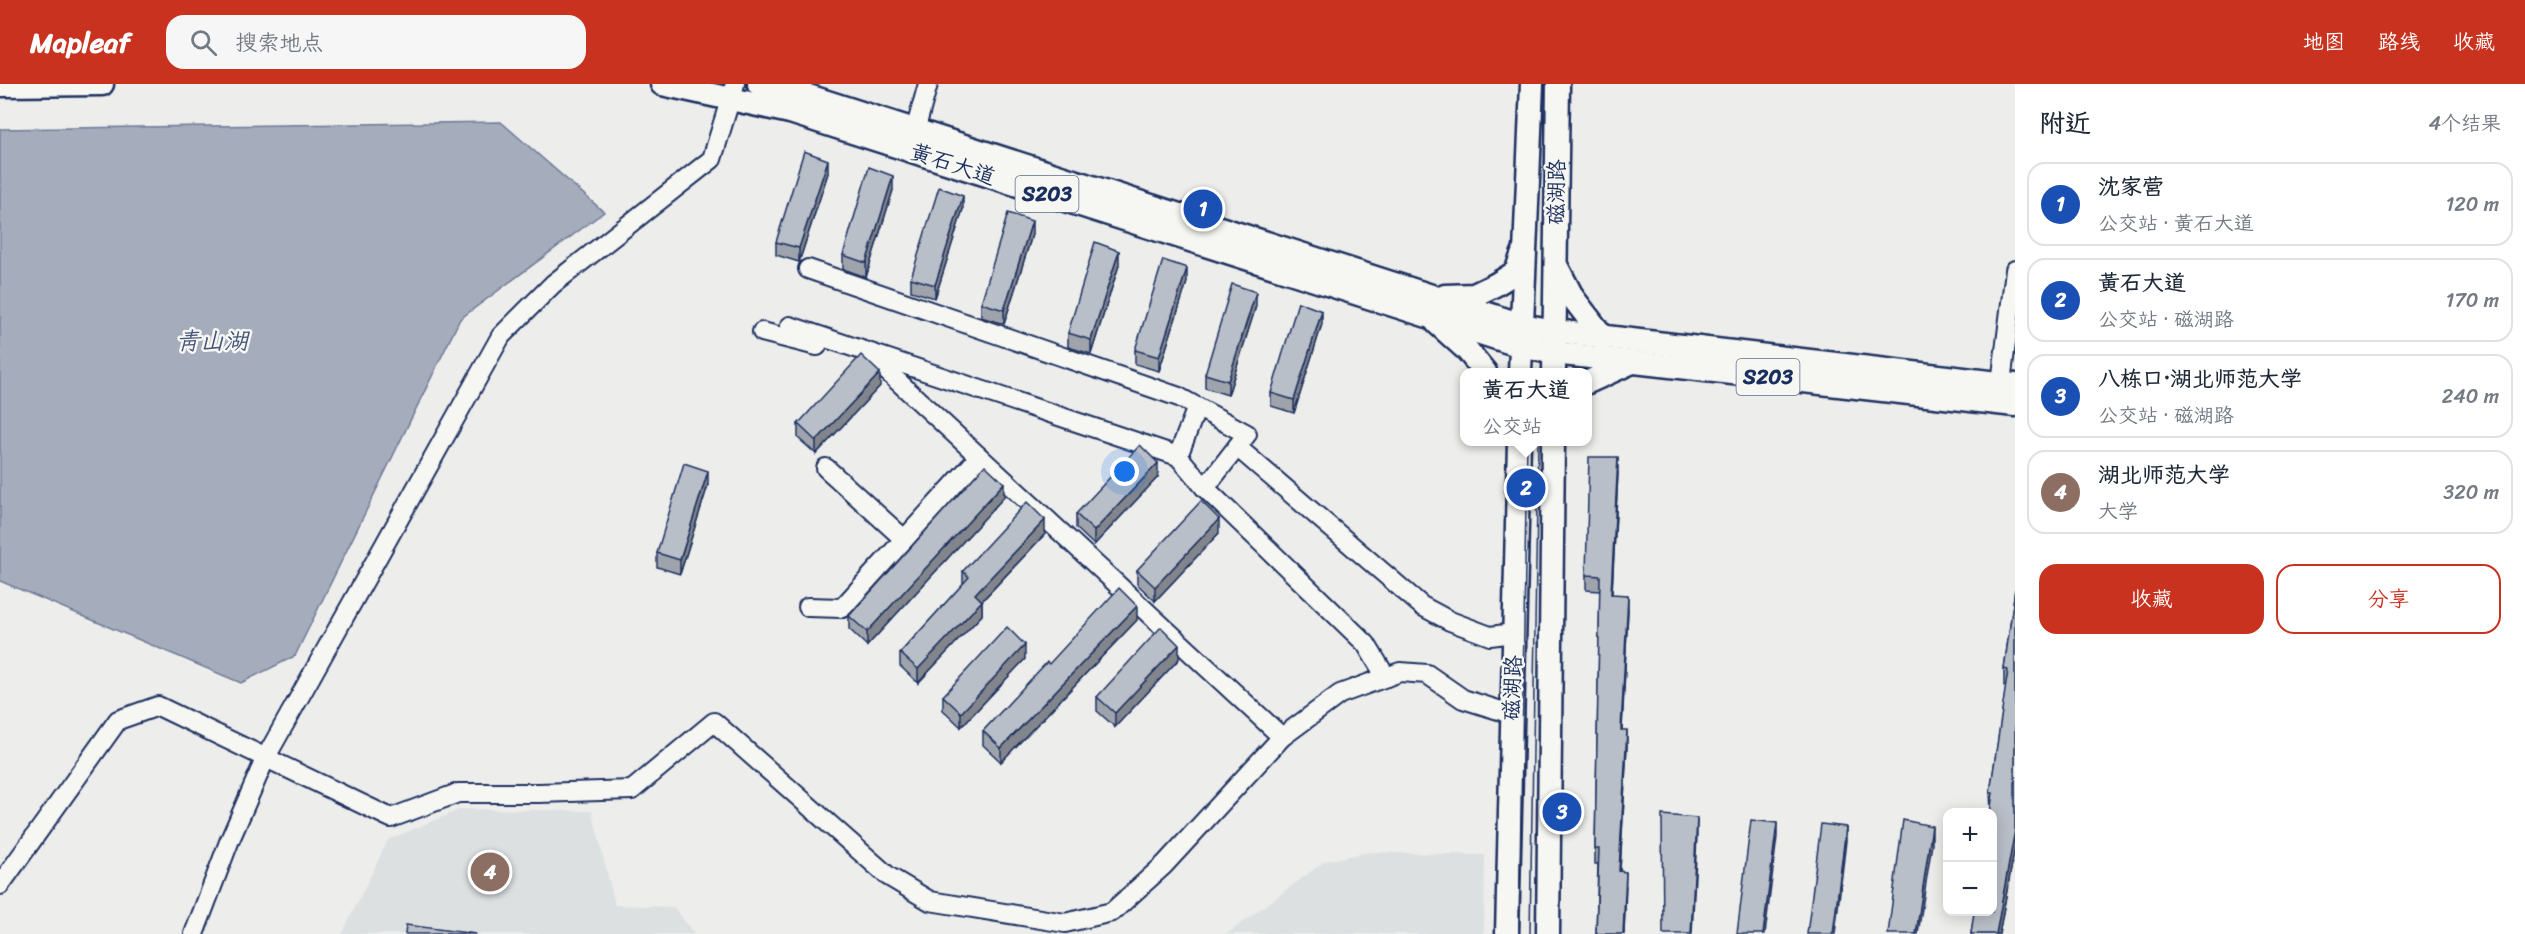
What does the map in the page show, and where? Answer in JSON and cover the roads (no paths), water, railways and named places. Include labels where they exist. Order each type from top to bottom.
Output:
[{"type":"main road","points":[[0,85],[102,84]]},
{"type":"main road","name":"黄石大道","points":[[662,84],[734,91],[790,112],[1521,335],[1554,352],[2015,405]]},
{"type":"main road","name":"黄石大道","points":[[759,84],[796,92],[915,131],[1432,307]]},
{"type":"main road","name":"磁湖路","points":[[1520,368],[1532,84]]},
{"type":"main road","name":"磁湖路","points":[[1554,352],[1558,84]]},
{"type":"main road","points":[[1482,368],[1432,307],[1474,295],[1516,272],[1525,249]]},
{"type":"main road","points":[[1556,264],[1573,298],[1603,337]]},
{"type":"main road","name":"黄石大道","points":[[1554,352],[1603,337],[2008,384]]},
{"type":"main road","points":[[1592,380],[1633,362]]},
{"type":"main road","name":"磁湖路","points":[[1507,934],[1519,446]]},
{"type":"main road","name":"磁湖路","points":[[1548,934],[1553,446]]},
{"type":"street","points":[[915,131],[928,84]]},
{"type":"street","points":[[194,934],[229,842],[266,757],[501,336],[553,284],[712,159],[734,91]]},
{"type":"street","points":[[808,269],[1179,397],[1247,434],[1204,488]]},
{"type":"street","points":[[2008,384],[2015,270]]},
{"type":"street","points":[[790,326],[1178,456],[1204,488],[1366,644],[1386,677]]},
{"type":"street","points":[[762,332],[860,356],[878,363],[1282,737]]},
{"type":"street","points":[[1178,456],[1197,407]]},
{"type":"street","points":[[1237,447],[1422,606],[1450,621],[1490,636],[1514,633]]},
{"type":"street","points":[[808,607],[842,608],[979,457]]},
{"type":"street","points":[[826,468],[904,539]]},
{"type":"street","points":[[0,885],[118,720],[158,706],[391,818],[458,793],[539,794],[632,790],[714,722],[888,876],[930,902],[1065,923],[1112,912],[1164,865],[1282,737],[1340,694],[1400,672],[1427,674],[1463,699],[1511,714]]},
{"type":"water","name":"青山湖","points":[[501,122],[604,212],[460,319],[295,656],[241,683],[0,581],[0,129]]},
{"type":"tram line","points":[[1519,934],[1527,446]]},
{"type":"tram line","points":[[1530,934],[1538,446]]},
{"type":"place","name":"沈家营","points":[[1203,209]]},
{"type":"place","name":"黄石大道","points":[[1526,488]]},
{"type":"place","name":"八栋口·湖北师范大学","points":[[1562,812]]},
{"type":"place","name":"湖北师范大学","points":[[490,872]]}]
